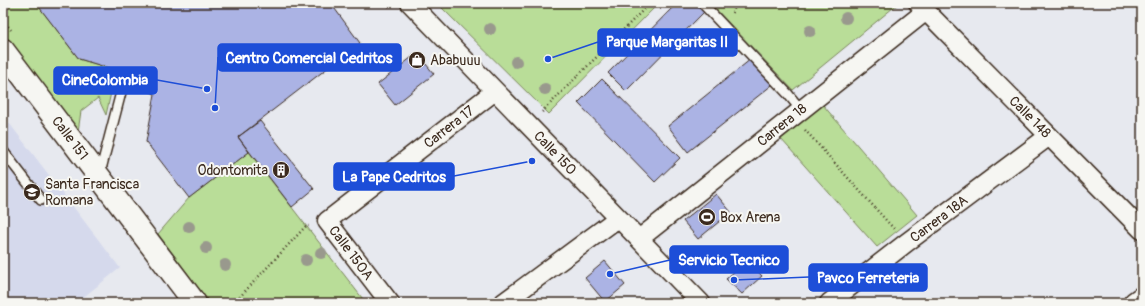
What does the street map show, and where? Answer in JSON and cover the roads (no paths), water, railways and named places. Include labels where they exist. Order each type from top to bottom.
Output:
[{"type":"street","name":"Calle 150","points":[[410,3],[700,303]]},
{"type":"street","name":"Carrera 18","points":[[639,239],[797,113],[922,7]]},
{"type":"street","name":"Calle 148","points":[[922,7],[1142,230]]},
{"type":"street","name":"Calle 151","points":[[3,50],[195,303]]},
{"type":"street","name":"Carrera 17","points":[[327,221],[495,91]]},
{"type":"street","name":"Carrera 18A","points":[[829,303],[906,243],[1049,136]]},
{"type":"street","points":[[503,303],[618,218]]},
{"type":"street","name":"Calle 150A","points":[[327,221],[390,303]]},
{"type":"street","points":[[1135,303],[1142,298]]},
{"type":"lane","points":[[702,3],[788,94],[797,113]]},
{"type":"lane","points":[[99,176],[126,73]]},
{"type":"lane","points":[[3,151],[41,200]]},
{"type":"place","name":"Parque Margaritas II","points":[[548,59]]},
{"type":"place","name":"Ababuuu","points":[[417,60]]},
{"type":"place","name":"CineColombia","points":[[207,89]]},
{"type":"place","name":"Centro Comercial Cedritos","points":[[215,108]]},
{"type":"place","name":"La Pape Cedritos","points":[[532,161]]},
{"type":"place","name":"Odontomita","points":[[281,170]]},
{"type":"place","name":"Santa Francisca Romana","points":[[32,192]]},
{"type":"place","name":"Box Arena","points":[[707,217]]},
{"type":"place","name":"Servicio Tecnico","points":[[610,274]]},
{"type":"place","name":"Pavco Ferreteria","points":[[734,280]]}]
